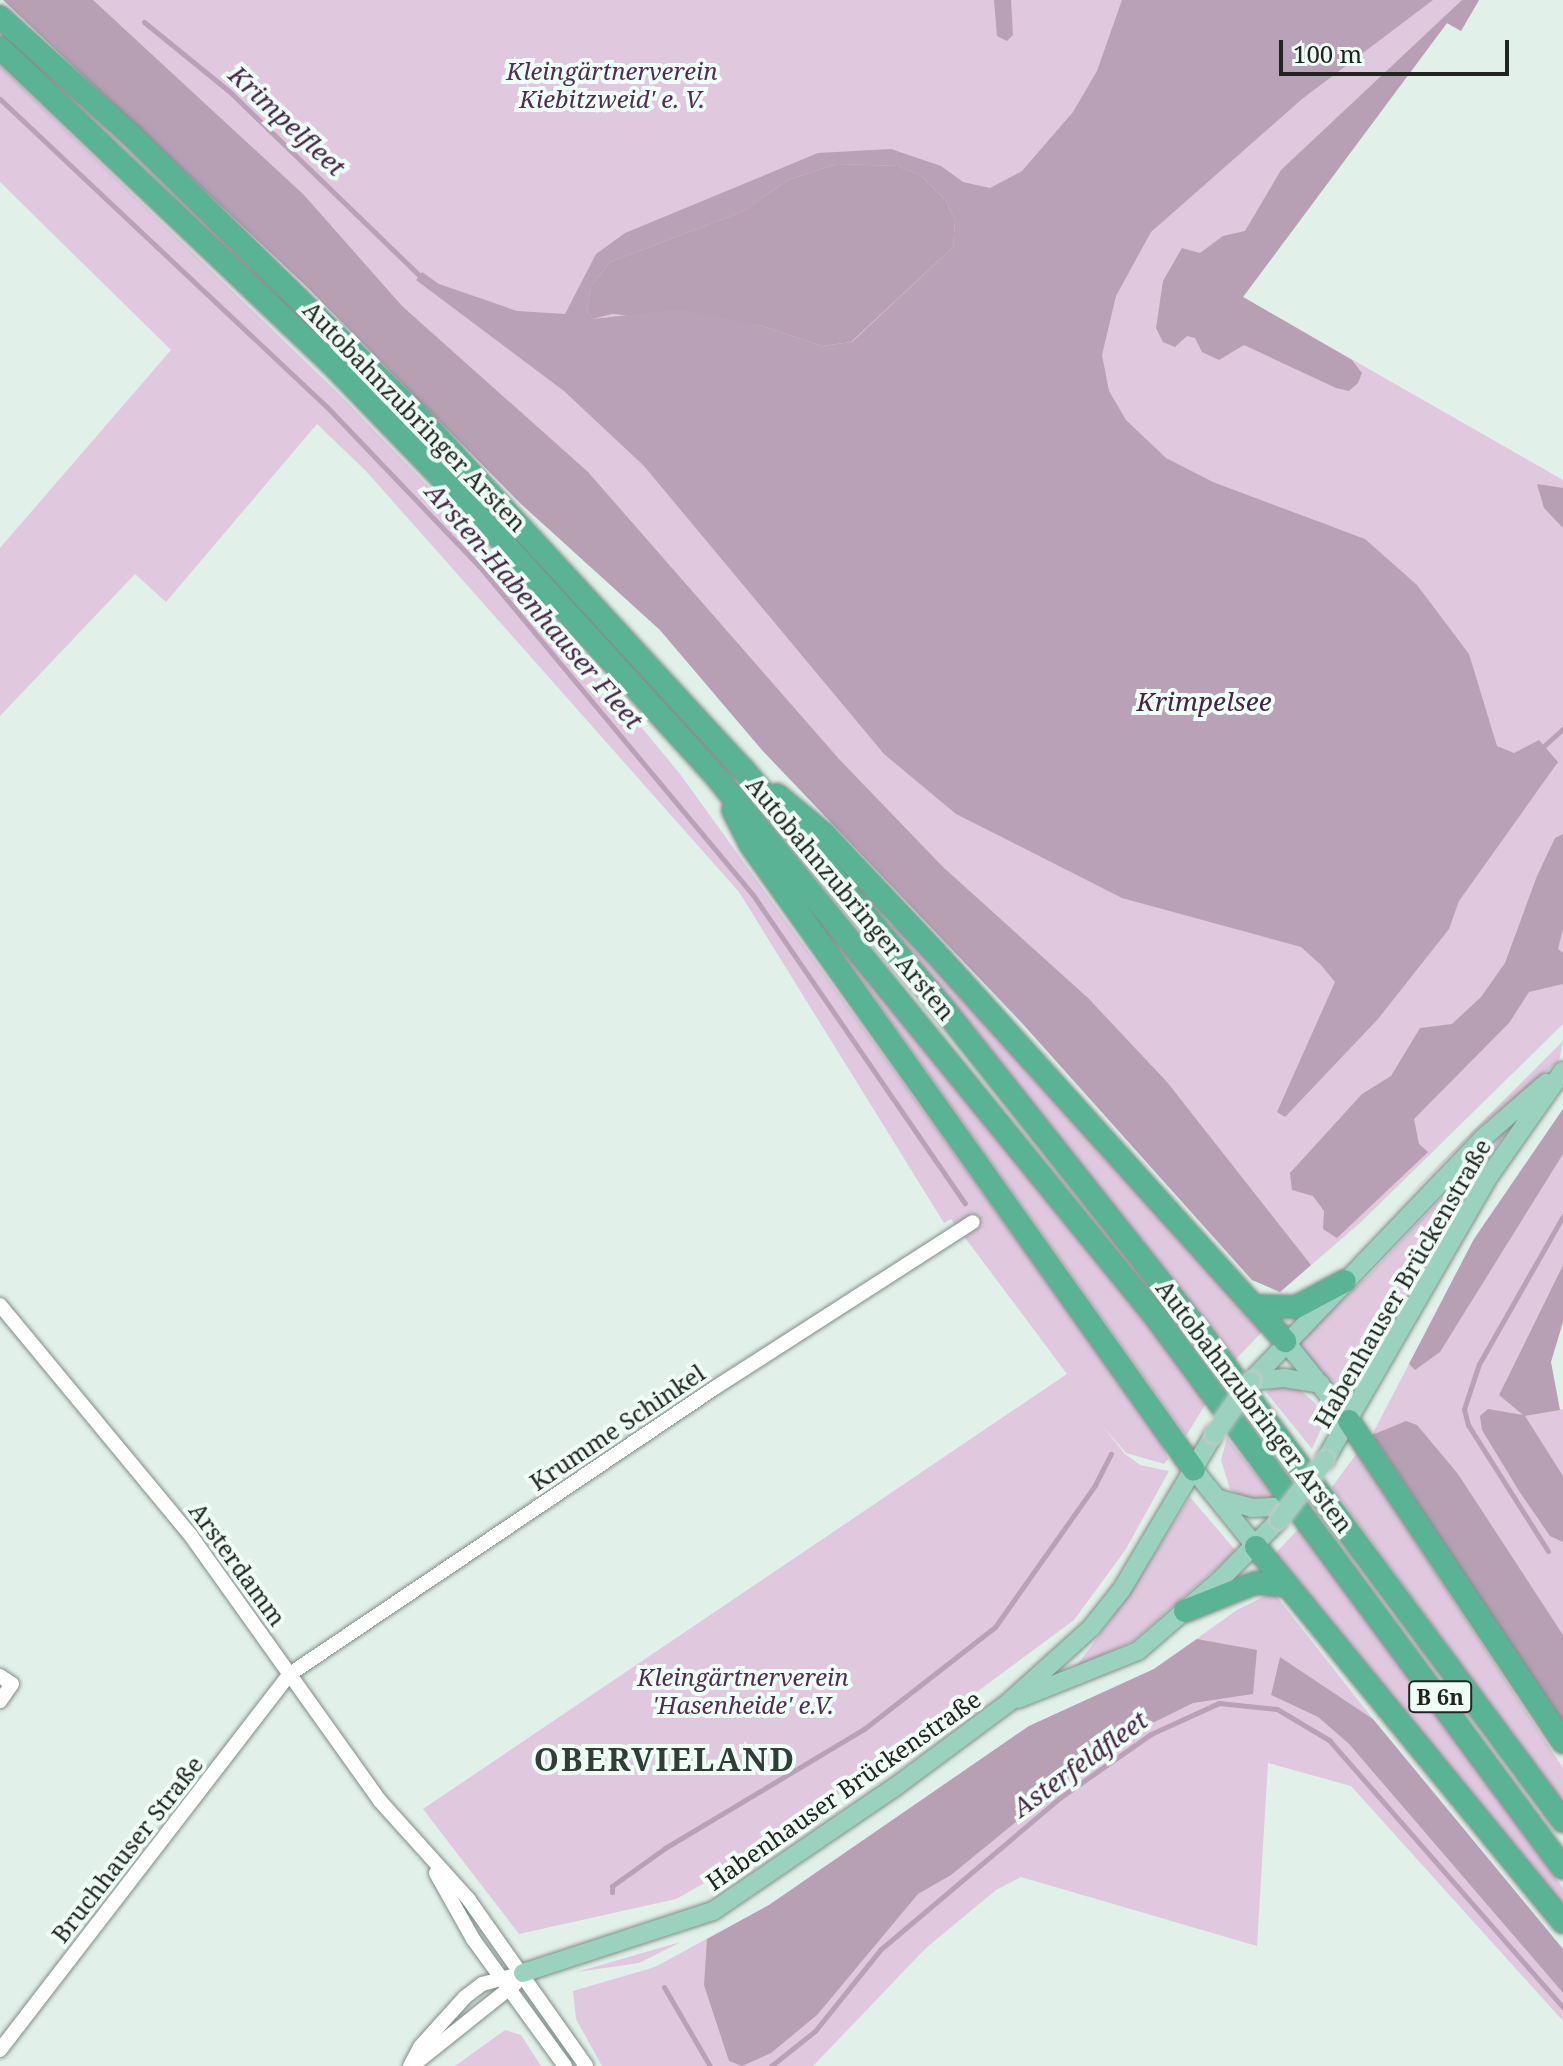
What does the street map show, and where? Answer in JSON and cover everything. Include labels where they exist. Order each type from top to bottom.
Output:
[{"type":"highway","name":"Autobahnzubringer Arsten","points":[[0,17],[131,135],[418,416],[743,769],[943,1008],[1204,1336],[1563,1821]]},
{"type":"highway","name":"Autobahnzubringer Arsten","points":[[0,48],[332,364],[491,529],[719,780],[1155,1316],[1563,1868]]},
{"type":"highway","points":[[743,769],[824,834],[1080,1108],[1285,1341]]},
{"type":"highway","points":[[719,780],[750,844],[1194,1470]]},
{"type":"highway","points":[[1254,1306],[1285,1309],[1312,1305],[1345,1281]]},
{"type":"highway","points":[[1349,1421],[1563,1742]]},
{"type":"highway","points":[[1256,1547],[1563,1922]]},
{"type":"highway","points":[[1185,1611],[1255,1583],[1287,1586]]},
{"type":"main road","name":"Habenhauser Brückenstraße","points":[[1008,1703],[1138,1651],[1256,1547],[1279,1511],[1325,1460],[1487,1179],[1563,1070]]},
{"type":"main road","name":"Habenhauser Brückenstraße","points":[[1345,1281],[1483,1138],[1563,1070]]},
{"type":"main road","points":[[1312,1305],[1267,1371],[1321,1384]]},
{"type":"main road","points":[[1285,1341],[1349,1421]]},
{"type":"main road","name":"Habenhauser Brückenstraße","points":[[523,1973],[713,1911],[1008,1703],[1091,1628],[1152,1544],[1214,1434],[1251,1381],[1267,1371]]},
{"type":"main road","points":[[1194,1470],[1256,1547]]},
{"type":"main road","points":[[1219,1499],[1279,1511]]},
{"type":"street","name":"Krumme Schinkel","points":[[290,1674],[716,1387],[973,1222]]},
{"type":"street","name":"Arsterdamm","points":[[2,1313],[164,1500],[428,1858],[469,1900],[586,2066]]},
{"type":"street","name":"Bruchhauser Straße","points":[[0,2050],[290,1674]]},
{"type":"street","points":[[0,1676],[12,1684],[0,1701]]},
{"type":"street","name":"Arsterdamm","points":[[428,1858],[473,1939],[565,2066]]},
{"type":"street","points":[[411,2066],[523,1973]]},
{"type":"street","points":[[411,2066],[465,1997],[482,1984],[507,1984]]},
{"type":"green space","name":"Kleingärtnerverein Kiebitzweid' e. V.","points":[[3,0],[1479,0],[1461,31],[1447,23],[1243,297],[1563,480],[1563,1024],[1360,1223],[1280,1292],[1252,1280],[1022,1023],[762,750],[660,630],[520,503],[309,289]]},
{"type":"green space","name":"Kleingärtnerverein 'Hasenheide' e.V.","points":[[0,66],[340,395],[523,584],[680,774],[1161,1440],[1168,1459],[1164,1464],[1126,1453],[1101,1424],[1125,1454],[1140,1465],[1169,1471],[1126,1549],[1074,1620],[762,1851],[676,1899],[519,1934],[423,1809],[1067,1374],[951,1219],[944,1223],[739,892],[366,471],[317,424],[166,602],[135,574],[0,716],[0,548],[171,350],[0,182]]},
{"type":"green space","points":[[898,921],[1265,1329],[1234,1361],[891,927]]},
{"type":"green space","points":[[848,947],[1208,1400],[1186,1436],[842,952]]},
{"type":"green space","points":[[1563,1041],[1559,1061],[1479,1127],[1389,1215]]},
{"type":"green space","points":[[1563,1109],[1563,1265],[1499,1395],[1525,1416],[1563,1409],[1563,1723],[1372,1435],[1474,1239]]},
{"type":"green space","points":[[1510,1125],[1394,1312],[1347,1407],[1295,1344],[1370,1274]]},
{"type":"green space","points":[[1277,1386],[1299,1389],[1316,1404],[1321,1429],[1312,1449],[1266,1392]]},
{"type":"green space","points":[[1227,1438],[1274,1497],[1246,1499],[1230,1489],[1221,1460]]},
{"type":"green space","points":[[1357,1453],[1563,1768],[1563,1805],[1332,1487]]},
{"type":"green space","points":[[1190,1497],[1236,1551],[1133,1641],[1075,1668],[1131,1592]]},
{"type":"green space","points":[[1302,1525],[1563,1888],[1563,1912],[1274,1555]]},
{"type":"green space","points":[[1273,1592],[1373,1719],[1280,1657],[1271,1695],[1318,1717],[1349,1744],[1563,1993],[1563,2021],[1351,1786],[1268,1763],[1257,1946],[1021,1877],[996,1890],[926,1948],[813,2066],[602,2066],[576,2019],[573,1991],[655,1967],[769,1905],[1029,1726],[1154,1669],[1237,1610]]},
{"type":"green space","points":[[681,1942],[639,1963],[577,1972],[656,1949]]},
{"type":"green space","points":[[505,2030],[521,2035],[541,2066],[455,2066]]},
{"type":"shaded area","points":[[3,0],[93,0],[304,195],[402,306],[588,472],[839,759],[943,867],[1088,998],[1167,1082],[1311,1265],[1280,1292],[1252,1280],[1022,1023],[762,750],[660,630],[520,503],[309,289]]},
{"type":"shaded area","points":[[1462,0],[1479,0],[1461,31],[1447,23],[1243,297],[1352,360],[1362,373],[1358,383],[1349,391],[1336,388],[1244,345],[1219,360],[1202,352],[1195,338],[1187,336],[1175,347],[1163,342],[1156,328],[1163,281],[1182,248],[1200,253],[1223,236],[1245,231],[1281,170]]},
{"type":"shaded area","points":[[837,164],[898,166],[921,176],[946,201],[955,221],[953,247],[851,342],[822,346],[760,325],[612,314],[593,319],[587,310],[591,286],[610,262],[742,212],[788,180]]},
{"type":"shaded area","points":[[1537,484],[1563,488],[1563,528],[1544,508]]},
{"type":"shaded area","points":[[1563,834],[1563,929],[1558,949],[1563,953],[1563,984],[1529,992],[1509,1023],[1414,1119],[1419,1144],[1428,1152],[1337,1238],[1323,1229],[1324,1211],[1313,1196],[1292,1190],[1290,1173],[1362,1094],[1391,1076],[1420,1028],[1452,1024],[1481,997],[1505,963],[1537,876],[1555,838]]},
{"type":"shaded area","points":[[1563,1109],[1563,1154],[1440,1352],[1415,1370],[1409,1364],[1474,1239]]},
{"type":"shaded area","points":[[1563,1265],[1563,1322],[1551,1362],[1560,1410],[1525,1416],[1563,1476],[1563,1542],[1550,1536],[1519,1491],[1482,1430],[1480,1416],[1488,1409],[1523,1415],[1499,1395]]},
{"type":"shaded area","points":[[1406,1421],[1417,1425],[1458,1474],[1563,1635],[1563,1723],[1372,1435]]},
{"type":"shaded area","points":[[1197,1639],[1257,1650],[1253,1694],[1193,1703],[1114,1742],[951,1875],[918,1894],[817,2015],[771,2053],[742,2066],[729,2061],[704,1985],[707,1939],[769,1905],[1029,1726],[1154,1669]]},
{"type":"shaded area","points":[[1280,1657],[1373,1719],[1563,1949],[1563,1993],[1349,1744],[1318,1717],[1271,1695]]},
{"type":"water","points":[[994,0],[1011,0],[1013,35],[1007,41],[997,36]]},
{"type":"water","name":"Krimpelsee","points":[[1122,0],[1433,0],[1302,99],[1151,232],[1116,296],[1102,355],[1109,391],[1126,420],[1166,458],[1213,482],[1365,539],[1417,585],[1469,654],[1497,746],[1514,753],[1539,740],[1558,762],[1459,901],[1449,929],[1378,1019],[1285,1117],[1277,1112],[1335,982],[1321,965],[1301,947],[1122,898],[956,814],[884,754],[644,466],[564,391],[416,280],[422,272],[439,284],[517,311],[565,314],[596,254],[625,233],[818,153],[891,149],[941,166],[963,182],[990,188],[1022,171],[1073,112],[1097,71]],"holes":[[[837,164],[898,166],[921,176],[946,201],[955,221],[953,247],[852,342],[822,346],[760,325],[680,309],[593,319],[587,310],[591,286],[610,262],[742,212],[788,180]]]},
{"type":"waterway","name":"Krimpelfleet","points":[[144,22],[229,91],[420,276]]},
{"type":"waterway","name":"Arsten-Habenhauser Fleet","points":[[0,99],[327,407],[479,566],[753,895],[965,1203]]},
{"type":"waterway","points":[[1545,745],[1563,729]]},
{"type":"waterway","points":[[1548,1551],[1468,1425],[1464,1409],[1479,1364],[1563,1216]]},
{"type":"waterway","points":[[612,1892],[612,1886],[665,1848],[864,1729],[995,1627],[1095,1485],[1111,1454]]},
{"type":"waterway","name":"Asterfeldfleet","points":[[771,2066],[815,2031],[881,1949],[1061,1797],[1151,1734],[1219,1703],[1277,1709],[1329,1740],[1563,2007]]},
{"type":"waterway","points":[[664,1987],[710,2066]]},
{"type":"district","name":"OBERVIELAND","points":[[665,1759]]}]
